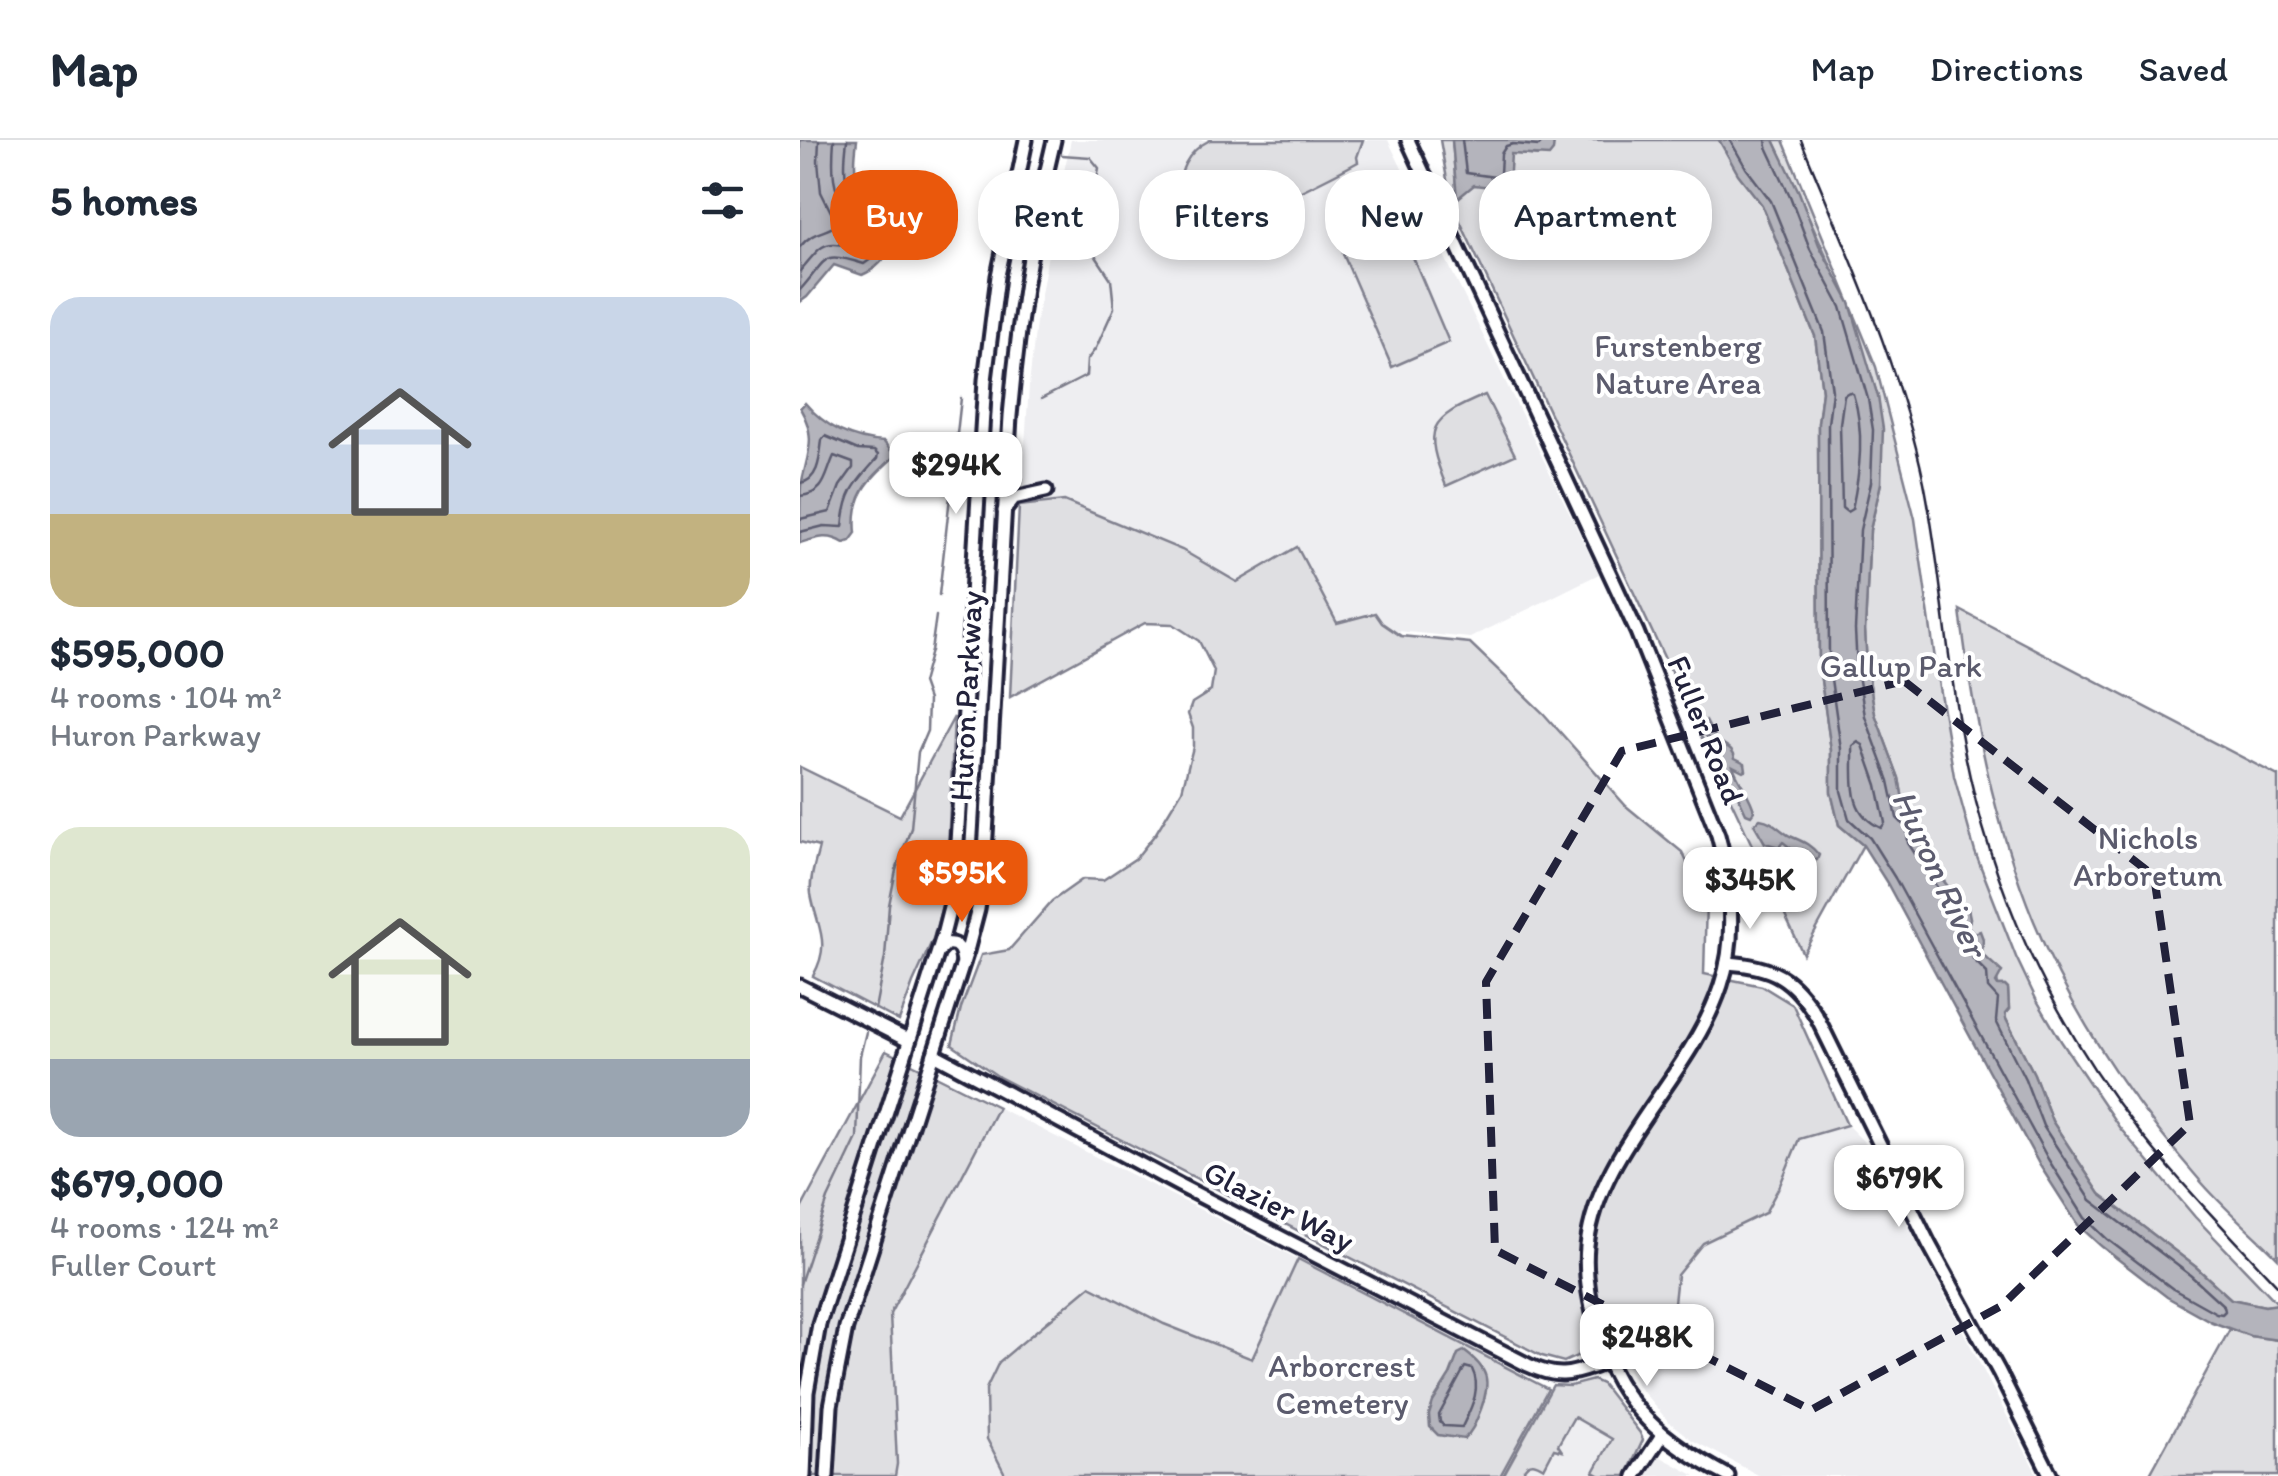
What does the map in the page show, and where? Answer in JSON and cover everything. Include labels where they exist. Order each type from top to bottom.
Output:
[{"type":"main road","name":"Huron Parkway","points":[[804,1476],[805,1416],[814,1348],[827,1296],[938,951],[956,872],[985,380],[998,276],[1026,140]]},
{"type":"main road","name":"Huron Parkway","points":[[827,1476],[829,1424],[846,1328],[963,963],[984,870],[1015,354],[1036,218],[1054,140]]},
{"type":"main road","name":"Fuller Road","points":[[1408,140],[1638,632],[1727,866],[1727,963],[1712,1010],[1610,1176],[1592,1219],[1586,1279],[1607,1362],[1629,1399],[1662,1435],[1728,1476]]},
{"type":"main road","points":[[980,470],[986,482],[1006,486]]},
{"type":"main road","points":[[1004,511],[1014,498],[1046,490]]},
{"type":"main road","points":[[938,951],[946,944],[954,944],[963,963]]},
{"type":"main road","points":[[1727,963],[1772,970],[1804,996],[2052,1476]]},
{"type":"main road","points":[[800,986],[909,1040]]},
{"type":"main road","name":"Glazier Way","points":[[934,1054],[1528,1366],[1556,1376],[1607,1362]]},
{"type":"main road","points":[[872,1158],[868,1195],[877,1200],[888,1196]]},
{"type":"main road","points":[[1635,1476],[1662,1435]]},
{"type":"highlighted area","points":[[1904,681],[2154,876],[2190,1124],[2001,1306],[1811,1410],[1495,1250],[1486,982],[1622,751]]},
{"type":"shaded area","points":[[1071,140],[1388,140],[1403,170],[1325,170],[1325,260],[1446,260],[1599,574],[1470,638],[1336,625],[1301,552],[1237,586],[1019,532],[1029,386],[1047,260],[1119,260],[1119,170],[1064,170]]},
{"type":"shaded area","points":[[886,1051],[1298,1259],[1252,1360],[1019,1476],[800,1476],[800,1211]]},
{"type":"shaded area","points":[[1847,1125],[1866,1144],[2038,1476],[1760,1476],[1692,1440],[1668,1421],[1638,1386],[1612,1341],[1673,1312],[1677,1275],[1703,1243],[1765,1213],[1799,1139]]},
{"type":"shaded area","points":[[1548,1389],[1561,1389],[1639,1445],[1696,1476],[1500,1476]]},
{"type":"green space","points":[[1210,140],[1363,140],[1358,162],[1342,170],[1325,170],[1325,179],[1305,189],[1305,170],[1183,170],[1195,151]]},
{"type":"green space","name":"Furstenberg Nature Area","points":[[1440,140],[1452,140],[1455,170],[1445,170]]},
{"type":"green space","name":"Furstenberg Nature Area","points":[[1557,140],[1719,140],[1762,205],[1815,336],[1822,391],[1818,423],[1819,666],[1831,750],[1831,792],[1839,825],[1863,845],[1803,954],[1459,219],[1459,196],[1474,184],[1479,185],[1479,260],[1712,260],[1712,170],[1509,170],[1510,153],[1538,156]]},
{"type":"green space","name":"Gallup Park","points":[[1774,140],[1783,140],[1876,367],[1915,519],[1954,776],[1975,852],[2016,957],[2061,1041],[2119,1127],[2195,1217],[2278,1304],[2265,1306],[2231,1299],[2196,1267],[2100,1194],[2052,1121],[2006,1019],[2008,989],[1998,986],[1994,970],[1968,927],[1966,908],[1956,913],[1958,900],[1916,838],[1906,816],[1899,778],[1875,714],[1867,668],[1870,530],[1881,483],[1878,397],[1848,304]]},
{"type":"green space","points":[[1346,260],[1414,260],[1449,342],[1392,367]]},
{"type":"green space","points":[[1485,395],[1515,455],[1446,486],[1434,451],[1436,428],[1452,411]]},
{"type":"green space","points":[[1064,501],[1182,550],[1237,582],[1297,547],[1337,623],[1375,613],[1401,636],[1470,643],[1543,713],[1626,806],[1682,852],[1706,900],[1704,974],[1762,986],[1793,1005],[1847,1125],[1799,1139],[1765,1213],[1703,1243],[1677,1275],[1673,1312],[1564,1362],[1542,1356],[999,1077],[952,1045],[981,955],[1009,950],[1052,901],[1083,879],[1103,880],[1136,858],[1156,833],[1182,790],[1193,747],[1188,714],[1192,703],[1211,691],[1214,671],[1199,641],[1173,624],[1145,623],[1010,697],[1019,506]]},
{"type":"green space","name":"Nichols Arboretum","points":[[1960,610],[2278,776],[2278,1258],[2206,1188],[2149,1118],[2085,1023],[2049,956],[1996,807],[1978,729]]},
{"type":"green space","points":[[954,717],[943,902],[933,939],[899,1021],[813,976],[822,954],[811,888],[819,847],[800,842],[800,767],[900,816]]},
{"type":"green space","points":[[886,1051],[998,1107],[890,1314],[895,1476],[800,1476],[800,1211]]},
{"type":"green space","name":"Arborcrest Cemetery","points":[[1298,1259],[1548,1389],[1500,1476],[1006,1476],[987,1439],[986,1389],[999,1362],[1090,1286],[1164,1324],[1252,1359]]},
{"type":"green space","points":[[2230,1329],[2278,1340],[2278,1476],[2149,1476]]},
{"type":"green space","points":[[1593,1380],[1602,1384],[1643,1440],[1626,1476],[1601,1476],[1594,1472],[1612,1439],[1574,1417],[1558,1445],[1562,1451],[1554,1449],[1544,1468],[1531,1463],[1524,1469],[1526,1476],[1503,1476],[1553,1385],[1570,1386]]},
{"type":"water","points":[[800,140],[857,140],[856,170],[830,170],[830,260],[882,260],[862,275],[834,265],[800,302]]},
{"type":"water","points":[[1452,140],[1557,140],[1549,156],[1511,154],[1510,170],[1479,170],[1479,186],[1474,185],[1459,197],[1459,170],[1455,170]]},
{"type":"water","name":"Huron River","points":[[1719,140],[1774,140],[1819,245],[1850,303],[1878,397],[1883,429],[1881,483],[1870,530],[1867,668],[1875,714],[1899,778],[1906,816],[1921,820],[1916,838],[1958,900],[1956,913],[1968,908],[1968,927],[1974,933],[1980,931],[1982,954],[2002,972],[1996,983],[2008,989],[2006,1019],[2052,1121],[2100,1194],[2196,1267],[2231,1299],[2265,1306],[2278,1304],[2278,1340],[2250,1336],[2212,1322],[2167,1297],[2078,1225],[2039,1164],[1887,883],[1863,845],[1839,825],[1831,792],[1831,750],[1819,666],[1818,423],[1822,391],[1815,336],[1762,205]]},
{"type":"water","points":[[805,403],[831,426],[861,439],[884,442],[895,456],[864,490],[857,508],[856,533],[844,543],[828,537],[800,543],[801,486],[810,447],[809,429],[800,408]]},
{"type":"water","points":[[1702,721],[1735,758],[1745,763],[1743,771],[1733,766],[1753,806],[1751,815],[1746,813],[1715,746],[1701,730]]},
{"type":"water","points":[[1760,819],[1810,846],[1819,855],[1817,860],[1805,860],[1783,842],[1779,847],[1765,843],[1754,824]]},
{"type":"water","points":[[1464,1351],[1479,1364],[1487,1383],[1481,1409],[1464,1439],[1438,1435],[1430,1427],[1429,1415],[1458,1354]]},
{"type":"waterway","points":[[1041,399],[1086,376],[1087,360],[1114,308],[1111,279],[1091,249],[1099,168],[1090,157],[1062,155]]},
{"type":"waterway","points":[[939,595],[961,398]]},
{"type":"waterway","points":[[875,1009],[889,905],[911,828],[918,752],[927,731],[928,700],[922,683],[936,616]]},
{"type":"waterway","points":[[800,1284],[828,1199],[857,1138],[860,1056],[866,1032]]},
{"type":"railway","points":[[1801,140],[1901,394],[1930,512],[1964,751],[1986,837],[2015,920],[2064,1020],[2124,1112],[2278,1286]]}]
